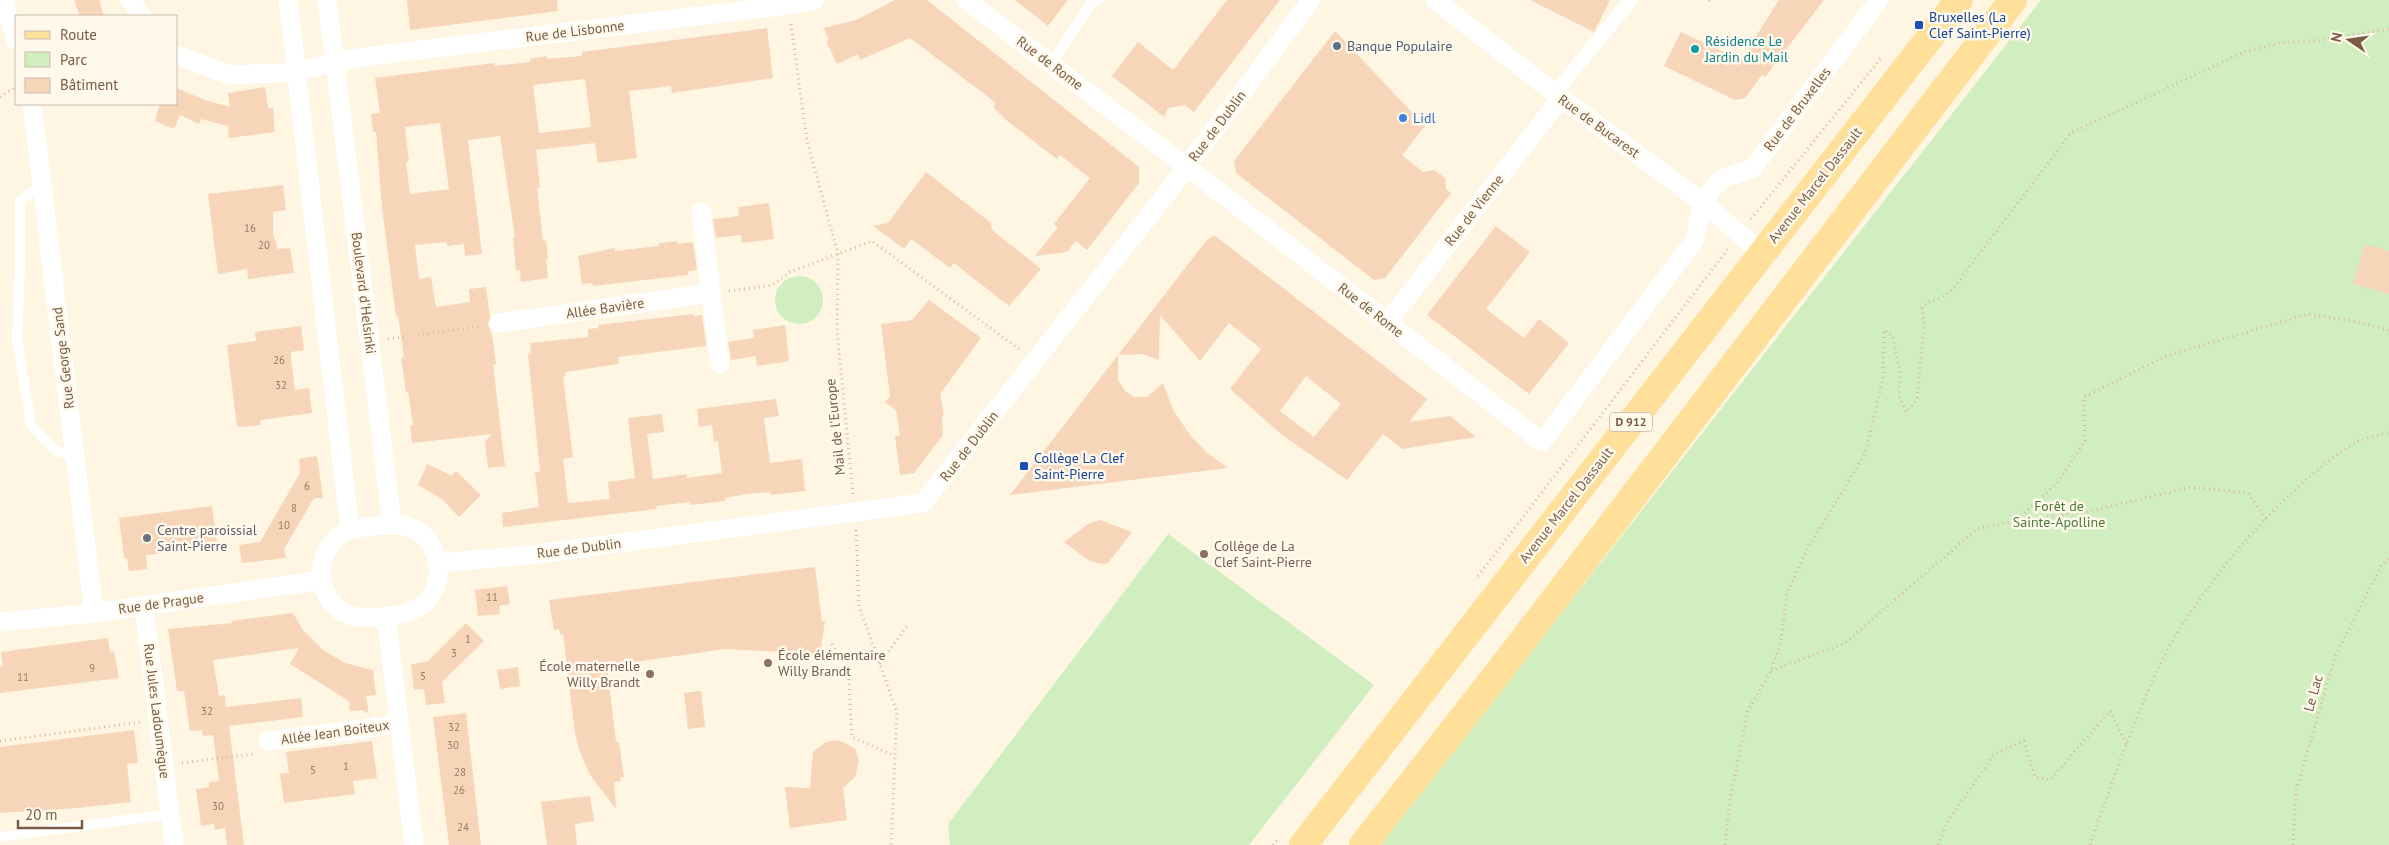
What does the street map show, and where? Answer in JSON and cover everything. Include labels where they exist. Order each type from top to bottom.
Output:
[{"type":"main road","name":"Avenue Marcel Dassault","points":[[1291,841],[1762,253],[1959,0]]},
{"type":"main road","points":[[1363,845],[1498,673],[2013,0]]},
{"type":"street","points":[[3,0],[15,37]]},
{"type":"street","points":[[130,0],[141,15]]},
{"type":"street","points":[[288,0],[350,530]]},
{"type":"street","name":"Boulevard d'Helsinki","points":[[327,0],[392,524]]},
{"type":"street","name":"Rue de Lisbonne","points":[[335,62],[789,6],[815,0]]},
{"type":"street","name":"Rue de Rome","points":[[966,0],[1187,167],[1542,442],[1696,240],[1702,202]]},
{"type":"street","name":"Rue de Dublin","points":[[438,563],[529,555],[923,503],[1187,167],[1311,0]]},
{"type":"street","name":"Rue de Bucarest","points":[[1435,0],[1558,96],[1702,202],[1762,253]]},
{"type":"street","points":[[1558,96],[1631,0]]},
{"type":"street","name":"Rue de Bruxelles","points":[[1702,202],[1722,179],[1752,169],[1879,0]]},
{"type":"street","points":[[178,56],[230,75],[297,72],[335,62]]},
{"type":"street","name":"Rue de Vienne","points":[[1387,323],[1558,96]]},
{"type":"street","name":"Rue George Sand","points":[[32,105],[94,613]]},
{"type":"street","points":[[701,212],[720,365]]},
{"type":"street","name":"Allée Bavière","points":[[499,323],[711,293]]},
{"type":"street","points":[[392,524],[406,526],[419,532],[429,542],[438,563],[437,582],[431,595],[422,605],[409,612],[368,618],[354,617],[341,611],[330,601],[322,580],[322,561],[328,548],[338,537],[350,530],[392,524]]},
{"type":"street","name":"Rue de Prague","points":[[0,622],[94,613],[322,580]]},
{"type":"street","name":"Rue Jules Ladoumègue","points":[[144,606],[174,845]]},
{"type":"street","points":[[386,616],[414,845]]},
{"type":"street","name":"Allée Jean Boiteux","points":[[268,741],[399,724]]},
{"type":"lane","points":[[1051,64],[1095,0]]},
{"type":"lane","points":[[42,185],[20,201],[17,339],[31,425],[56,451],[75,456]]},
{"type":"lane","points":[[0,837],[170,814]]},
{"type":"path","name":"Mail de l'Europe","points":[[789,6],[807,141],[838,254],[836,331],[855,512],[859,606],[898,712],[891,845]]},
{"type":"path","points":[[1725,845],[1730,800],[1748,710],[1772,671],[1781,642],[1787,593],[1807,550],[1865,454],[1883,378],[1884,330],[1892,335],[1900,371],[1899,396],[1906,412],[1917,400],[1924,324],[1922,308],[1927,302],[1941,299],[1956,288],[1966,271],[2071,133],[2244,52],[2280,43],[2316,41],[2389,29]]},
{"type":"path","points":[[1473,583],[1739,235],[1886,51]]},
{"type":"path","points":[[0,97],[15,88]]},
{"type":"path","points":[[711,293],[773,285],[790,272],[872,240],[1036,361]]},
{"type":"path","points":[[2016,521],[2058,482],[2085,441],[2084,397],[2166,356],[2308,314],[2363,323],[2389,331]]},
{"type":"path","points":[[418,335],[499,323]]},
{"type":"path","points":[[2090,845],[2156,674],[2197,602],[2266,520],[2300,484],[2354,443],[2389,432]]},
{"type":"path","points":[[1772,671],[1845,643],[1978,528],[2091,511],[2191,487],[2248,493],[2266,520]]},
{"type":"path","name":"Le Lac","points":[[2293,845],[2296,791],[2335,657],[2381,566],[2389,559]]},
{"type":"path","points":[[880,664],[908,624]]},
{"type":"path","points":[[832,644],[848,667],[852,737],[896,756]]},
{"type":"path","points":[[1938,845],[1946,824],[1994,754],[2024,741],[2035,778],[2050,780],[2110,711],[2127,746]]},
{"type":"path","points":[[0,741],[158,719]]},
{"type":"path","name":"Allée Jean Boiteux","points":[[164,766],[270,751],[268,741]]},
{"type":"path","points":[[1273,845],[1291,841]]},
{"type":"green space","name":"Forêt de Sainte-Apolline","points":[[2041,0],[2389,0],[2389,845],[1380,845]]},
{"type":"green space","points":[[794,276],[804,276],[813,280],[819,286],[823,300],[819,314],[813,320],[804,324],[794,324],[785,320],[779,314],[775,305],[775,295],[779,286],[785,280]]},
{"type":"green space","points":[[1168,534],[1374,685],[1249,845],[950,845],[948,824]]},
{"type":"building","points":[[74,0],[99,0],[104,15],[80,15]]},
{"type":"building","points":[[407,0],[557,0],[558,11],[410,30]]},
{"type":"building","points":[[895,0],[927,0],[1139,167],[1139,183],[1087,250],[1076,241],[1067,252],[1035,256],[1058,227],[1054,224],[1090,178],[1060,155],[1057,159],[1006,120],[993,107],[996,103],[910,38],[860,60],[858,54],[837,64],[826,41],[829,40],[824,28],[856,20]]},
{"type":"building","points":[[1015,0],[1068,0],[1048,26]]},
{"type":"building","points":[[1227,0],[1280,0],[1194,112],[1185,105],[1168,108],[1164,117],[1112,76],[1138,42],[1173,70]]},
{"type":"building","points":[[1530,0],[1610,0],[1594,32]]},
{"type":"building","name":"Résidence Le Jardin du Mail","points":[[1779,0],[1824,0],[1765,77],[1762,75],[1745,98],[1735,100],[1664,66],[1681,32],[1741,60]]},
{"type":"building","points":[[767,28],[773,78],[672,93],[671,86],[629,91],[637,158],[598,163],[595,143],[536,150],[540,187],[537,188],[543,241],[546,240],[548,278],[521,282],[520,270],[516,270],[513,237],[515,237],[500,136],[468,140],[482,254],[465,256],[464,244],[448,246],[446,242],[415,245],[419,279],[431,277],[436,307],[470,302],[469,289],[486,287],[490,317],[488,324],[492,335],[496,364],[493,365],[505,466],[488,468],[485,442],[492,434],[412,443],[410,426],[413,425],[401,358],[404,357],[398,316],[396,316],[382,208],[376,132],[373,132],[371,114],[380,113],[375,78],[495,63],[495,66],[530,62],[530,59],[547,56],[547,59],[582,56],[582,52]],"holes":[[[585,79],[591,127],[539,133],[533,85]],[[440,123],[449,189],[410,194],[406,162],[409,161],[405,127]]]},
{"type":"building","points":[[1335,31],[1425,126],[1402,155],[1423,172],[1434,170],[1445,178],[1446,189],[1451,193],[1385,278],[1374,280],[1236,173],[1234,161]]},
{"type":"building","points":[[265,87],[268,108],[273,108],[275,132],[229,138],[228,126],[201,119],[199,124],[180,115],[174,129],[155,121],[160,105],[178,105],[178,89],[205,100],[230,107],[228,93]]},
{"type":"building","points":[[926,172],[991,223],[992,230],[1041,269],[1009,306],[954,263],[950,268],[911,239],[904,249],[873,226],[888,223]]},
{"type":"building","points":[[283,185],[286,210],[273,212],[273,234],[278,249],[290,248],[294,273],[248,279],[247,269],[218,274],[208,194]]},
{"type":"building","points":[[769,203],[774,239],[742,243],[741,235],[716,238],[713,219],[739,216],[738,207]]},
{"type":"building","points":[[1496,226],[1530,252],[1486,309],[1524,338],[1539,319],[1569,343],[1529,394],[1427,315]]},
{"type":"building","points":[[1214,235],[1427,399],[1409,422],[1450,416],[1476,437],[1402,449],[1383,434],[1347,480],[1281,434],[1230,389],[1261,349],[1229,323],[1200,361],[1160,315],[1159,360],[1143,354],[1118,355],[1206,241]],"holes":[[[1306,376],[1341,404],[1314,437],[1280,411]]]},
{"type":"building","points":[[677,241],[678,244],[693,242],[697,270],[688,271],[688,275],[593,286],[592,283],[582,284],[578,256],[614,248],[615,251],[659,246],[659,243]]},
{"type":"building","points":[[2365,244],[2389,251],[2389,294],[2353,284]]},
{"type":"building","points":[[929,300],[981,338],[940,394],[944,415],[942,416],[943,435],[914,473],[900,475],[895,436],[900,435],[896,410],[885,402],[890,396],[881,324],[912,320]]},
{"type":"building","points":[[693,314],[694,316],[702,315],[706,346],[618,357],[619,364],[565,372],[566,376],[563,377],[573,457],[563,459],[568,503],[610,499],[608,482],[635,478],[628,418],[662,414],[664,432],[647,434],[653,479],[687,474],[687,478],[722,473],[718,441],[714,442],[712,425],[699,427],[697,409],[776,399],[779,416],[764,418],[770,463],[802,459],[805,491],[771,495],[770,492],[747,494],[725,498],[725,501],[691,505],[690,502],[656,506],[657,509],[503,527],[502,513],[539,507],[535,472],[540,472],[528,354],[531,354],[530,343],[588,337],[588,329],[598,328],[598,325]]},
{"type":"building","points":[[785,325],[789,361],[757,366],[756,356],[731,360],[728,342],[754,338],[753,330]]},
{"type":"building","points":[[301,326],[304,350],[291,352],[295,390],[309,388],[312,413],[260,420],[261,425],[237,427],[227,345],[256,341],[255,332]]},
{"type":"building","points":[[1118,355],[1118,380],[1125,391],[1134,397],[1147,397],[1163,383],[1174,412],[1191,436],[1207,453],[1228,468],[1010,495]]},
{"type":"building","points":[[317,456],[323,498],[314,498],[284,549],[286,558],[242,563],[239,545],[260,542],[300,473],[299,459]]},
{"type":"building","points":[[427,464],[452,476],[456,471],[481,495],[459,517],[442,499],[418,485]]},
{"type":"building","name":"Centre paroissial Saint-Pierre","points":[[212,506],[217,542],[164,549],[164,553],[146,555],[147,569],[129,571],[127,558],[124,558],[119,518]]},
{"type":"building","points":[[1100,520],[1132,532],[1108,563],[1101,564],[1088,560],[1064,542],[1088,524]]},
{"type":"building","points":[[815,567],[822,622],[825,621],[820,654],[725,649],[607,666],[616,742],[619,742],[624,777],[620,777],[621,781],[614,782],[616,809],[590,775],[580,752],[575,734],[563,634],[560,635],[559,629],[554,630],[549,600]]},
{"type":"building","points":[[507,586],[510,604],[499,606],[500,614],[478,616],[475,590]]},
{"type":"building","points":[[293,613],[303,630],[323,650],[345,663],[373,670],[376,695],[366,696],[369,714],[362,710],[350,711],[349,701],[290,664],[299,648],[213,660],[219,696],[225,695],[226,707],[301,698],[303,717],[229,726],[244,845],[227,845],[225,828],[215,830],[214,824],[201,826],[196,789],[209,787],[209,782],[219,781],[213,735],[203,736],[202,730],[190,731],[184,691],[177,691],[168,629],[233,623],[232,621]]},
{"type":"building","points":[[466,623],[484,641],[442,682],[445,703],[426,705],[424,689],[414,690],[411,664],[427,662]]},
{"type":"building","points":[[108,638],[110,652],[114,652],[119,678],[0,693],[0,667],[3,666],[1,652]]},
{"type":"building","points":[[518,667],[520,686],[500,689],[497,670]]},
{"type":"building","points":[[701,691],[705,727],[688,729],[684,693]]},
{"type":"building","points":[[466,713],[481,845],[449,845],[433,717]]},
{"type":"building","points":[[134,730],[138,763],[127,764],[131,802],[78,808],[0,813],[0,747]]},
{"type":"building","points":[[838,740],[855,748],[859,761],[855,777],[843,788],[847,820],[790,828],[785,787],[810,788],[813,752],[826,742]]},
{"type":"building","points":[[372,741],[377,778],[353,781],[355,794],[284,803],[280,774],[289,773],[286,752]]},
{"type":"building","points":[[590,796],[594,821],[575,824],[577,845],[547,845],[541,802]]},
{"type":"place","name":"Bruxelles (La Clef Saint-Pierre)","points":[[1919,25]]},
{"type":"place","name":"Banque Populaire","points":[[1337,46]]},
{"type":"place","name":"Résidence Le Jardin du Mail","points":[[1695,49]]},
{"type":"place","name":"Lidl","points":[[1403,118]]},
{"type":"place","name":"Collège La Clef Saint-Pierre","points":[[1024,466]]},
{"type":"place","name":"Centre paroissial Saint-Pierre","points":[[147,538]]},
{"type":"place","name":"Collège de La Clef Saint-Pierre","points":[[1204,554]]},
{"type":"place","name":"École élémentaire Willy Brandt","points":[[768,663]]},
{"type":"place","name":"École maternelle Willy Brandt","points":[[650,674]]}]
